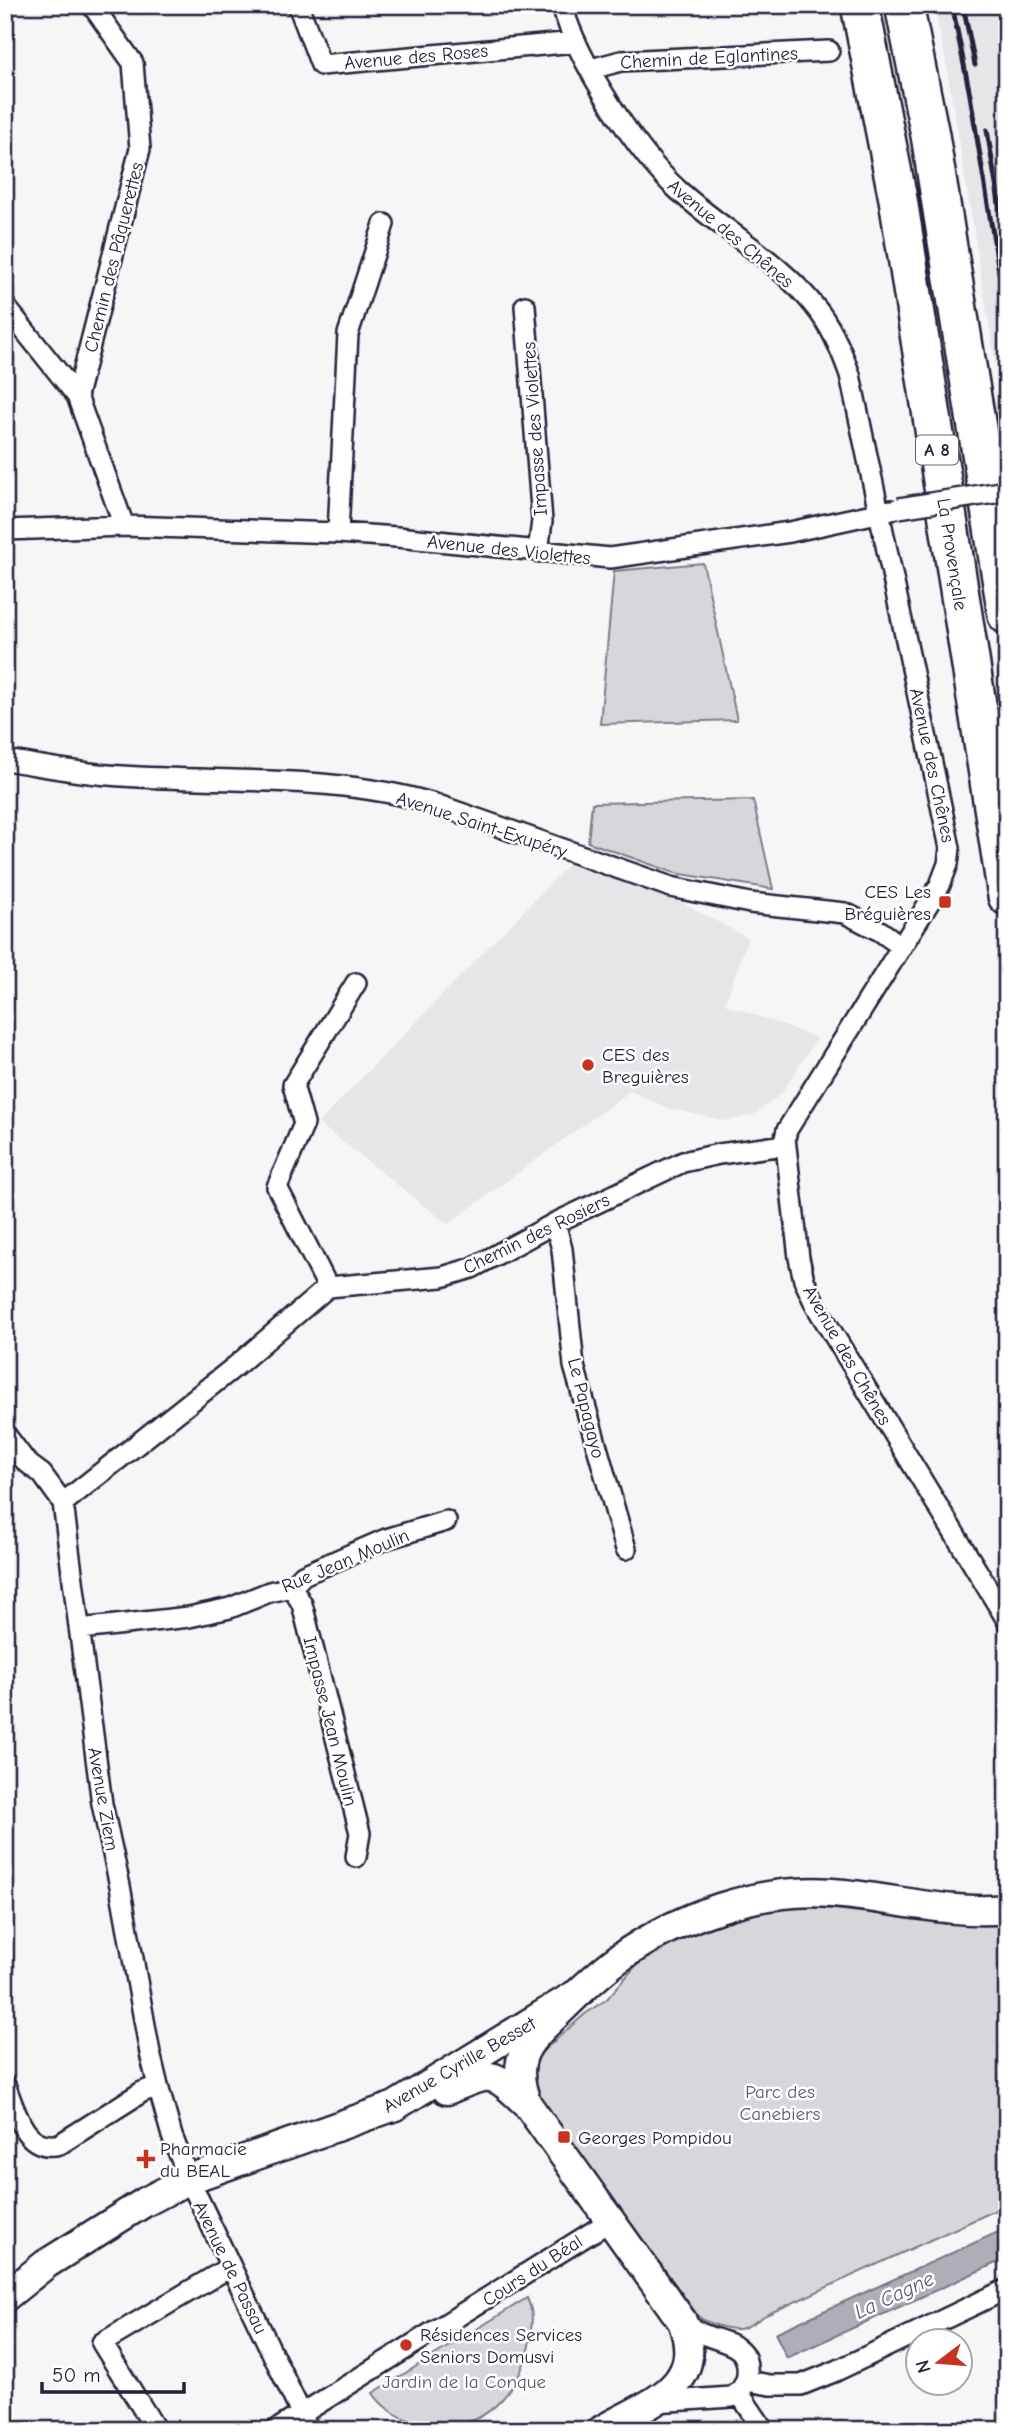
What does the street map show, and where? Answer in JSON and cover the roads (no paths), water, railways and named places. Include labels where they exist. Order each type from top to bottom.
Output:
[{"type":"highway","name":"La Provençale","points":[[860,5],[898,199],[1007,896]]},
{"type":"highway","name":"A 8","points":[[904,5],[930,135],[1007,615]]},
{"type":"main road","name":"Avenue Cyrille Besset","points":[[527,2104],[519,2084],[519,2068],[524,2051],[544,2026],[575,1995],[617,1960],[654,1937],[699,1916],[781,1893],[833,1893],[949,1908],[988,1911],[1007,1909]]},
{"type":"main road","name":"Avenue Cyrille Besset","points":[[5,2297],[46,2264],[145,2202],[189,2179],[394,2106],[575,1995]]},
{"type":"main road","points":[[394,2106],[439,2093],[482,2075],[499,2078],[527,2104],[682,2321],[690,2340],[687,2364],[682,2376],[654,2402],[602,2430]]},
{"type":"street","name":"Chemin des Pâquerettes","points":[[77,396],[140,149],[133,63],[92,5]]},
{"type":"street","name":"Avenue des Roses","points":[[298,5],[321,65],[576,42]]},
{"type":"street","name":"Avenue des Chênes","points":[[562,5],[576,42],[591,69],[654,166],[693,203],[804,294],[824,319],[839,347],[849,375],[950,848],[948,864],[940,885],[787,1130],[785,1145],[799,1258],[809,1293],[1007,1620]]},
{"type":"street","name":"Chemin de Eglantines","points":[[591,69],[621,61],[829,51]]},
{"type":"street","points":[[338,533],[348,334],[384,224]]},
{"type":"street","points":[[5,306],[77,396],[124,526]]},
{"type":"street","name":"Impasse des Violettes","points":[[525,306],[542,521],[538,552]]},
{"type":"street","name":"Avenue des Violettes","points":[[5,530],[124,526],[338,533],[596,558],[627,556],[790,532],[899,508],[1007,491]]},
{"type":"street","name":"Avenue Saint-Exupéry","points":[[5,760],[106,775],[328,785],[382,791],[435,804],[671,887],[750,903],[845,913],[880,931],[901,946]]},
{"type":"street","points":[[63,1503],[237,1365],[328,1287],[277,1186],[304,1124],[293,1085],[356,983]]},
{"type":"street","name":"Chemin des Rosiers","points":[[328,1287],[442,1277],[472,1268],[555,1223],[683,1162],[785,1145]]},
{"type":"street","name":"Le Papagayo","points":[[555,1223],[562,1249],[574,1366],[626,1549]]},
{"type":"street","name":"Avenue Ziem","points":[[5,1434],[26,1462],[42,1474],[63,1503],[102,1804],[120,1886],[147,2040],[172,2136],[189,2179]]},
{"type":"street","name":"Rue Jean Moulin","points":[[80,1629],[189,1617],[230,1608],[269,1592],[292,1587],[303,1575],[386,1539],[446,1521]]},
{"type":"street","name":"Impasse Jean Moulin","points":[[292,1587],[302,1604],[360,1833],[356,1857]]},
{"type":"street","points":[[5,2085],[29,2137],[51,2147],[142,2092],[158,2086]]},
{"type":"street","name":"Avenue de Passau","points":[[189,2179],[305,2422]]},
{"type":"street","name":"Cours du Béal","points":[[276,2430],[305,2422],[610,2221]]},
{"type":"street","points":[[156,2430],[102,2343],[230,2267]]},
{"type":"street","points":[[654,2402],[722,2399],[743,2387],[801,2385],[1007,2289]]},
{"type":"street","points":[[682,2321],[695,2331],[737,2347],[744,2354],[748,2365],[743,2387],[764,2430]]},
{"type":"street","points":[[934,2325],[955,2321]]},
{"type":"water","name":"La Cagne","points":[[1007,2228],[1007,2258],[787,2358],[775,2333]]},
{"type":"railway","points":[[952,5],[970,95],[1007,320]]},
{"type":"railway","points":[[963,5],[975,65]]},
{"type":"railway","points":[[987,130],[1007,251]]},
{"type":"place","name":"CES Les Bréguières","points":[[945,902]]},
{"type":"place","name":"CES des Breguières","points":[[588,1065]]},
{"type":"place","name":"Georges Pompidou","points":[[564,2137]]},
{"type":"place","name":"Pharmacie du BEAL","points":[[146,2159]]},
{"type":"place","name":"Résidences Services Seniors Domusvi","points":[[406,2345]]},
{"type":"park label","name":"Parc des Canebiers","points":[[780,2102]]},
{"type":"park label","name":"Jardin de la Conque","points":[[464,2381]]}]
